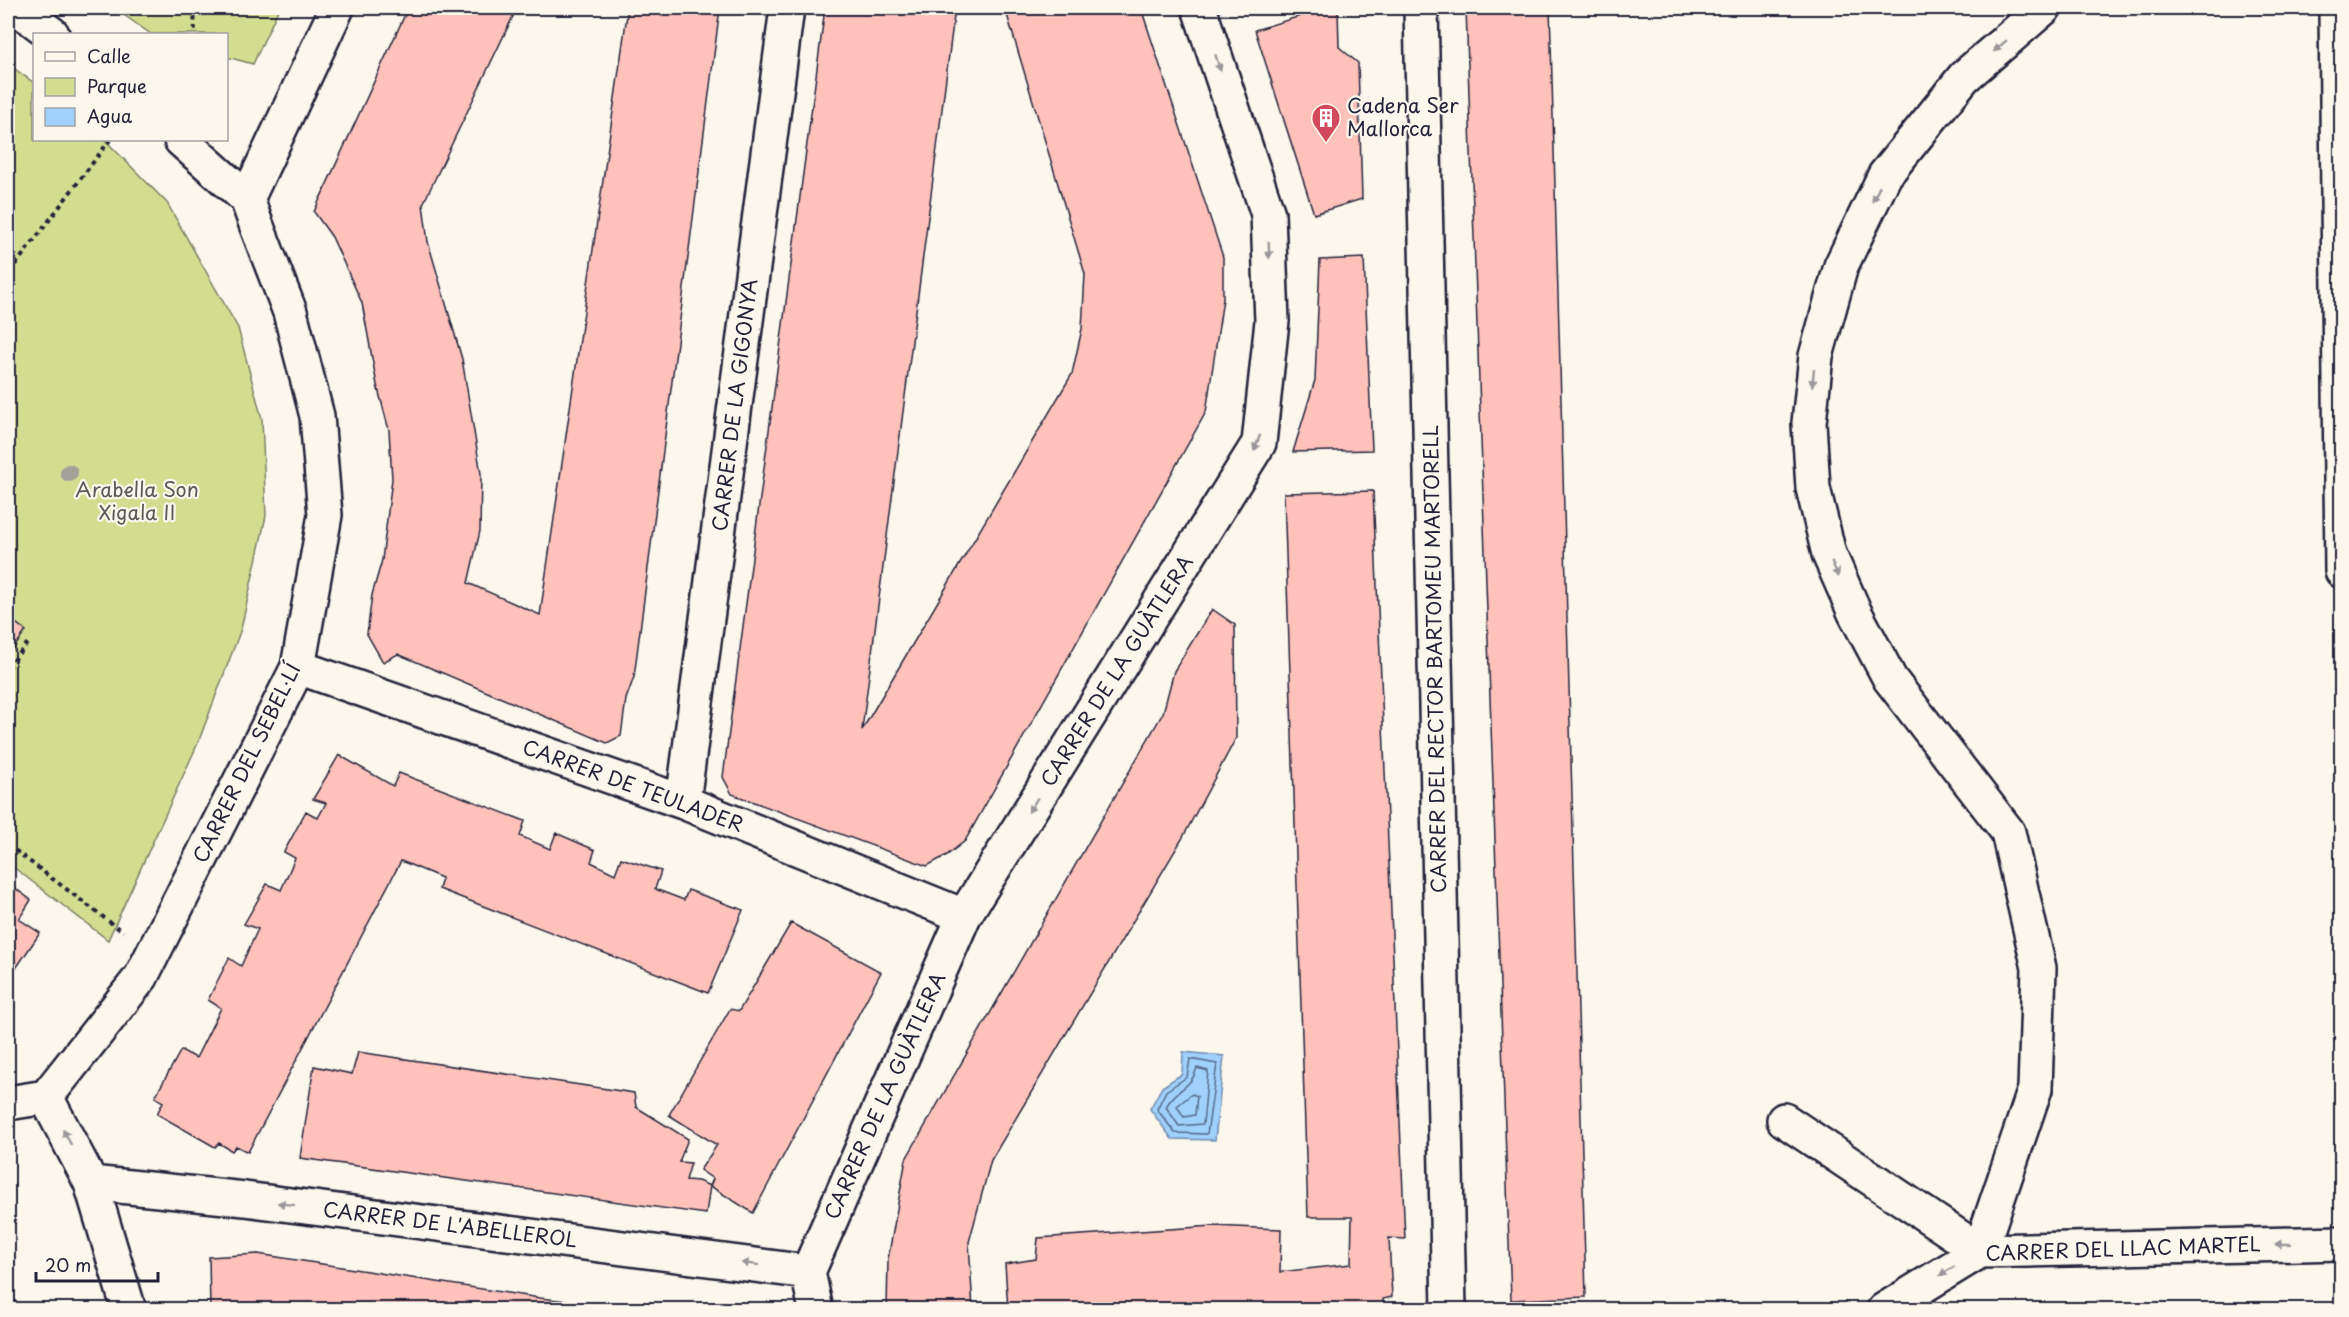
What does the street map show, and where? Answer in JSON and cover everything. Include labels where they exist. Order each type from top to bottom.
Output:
[{"type":"street","points":[[17,8],[51,33]]},
{"type":"street","points":[[247,199],[337,8]]},
{"type":"street","name":"CARRER DE LA GIGONYA","points":[[683,802],[787,8]]},
{"type":"street","name":"CARRER DE LA GUÀTLERA","points":[[808,1272],[964,916],[1260,443],[1272,321],[1268,214],[1200,8]]},
{"type":"street","name":"CARRER DEL RECTOR BARTOMEU MARTORELL","points":[[1421,8],[1449,1310]]},
{"type":"street","points":[[1784,1120],[1980,1251],[2036,1089],[2039,968],[2008,832],[1890,679],[1855,613],[1829,554],[1814,488],[1809,423],[1816,356],[1841,266],[1885,175],[1964,77],[2044,8]]},
{"type":"street","points":[[2336,8],[2342,571]]},
{"type":"street","name":"CARRER DEL SEBEL·LÍ","points":[[46,1097],[141,977],[298,667],[325,515],[317,416],[290,312],[247,199],[182,141]]},
{"type":"street","name":"CARRER DE TEULADER","points":[[298,667],[683,802],[964,916]]},
{"type":"street","points":[[8,1103],[46,1097],[91,1183],[129,1310]]},
{"type":"street","name":"CARRER DE L'ABELLEROL","points":[[91,1183],[245,1198],[808,1272]]},
{"type":"street","name":"CARRER DEL LLAC MARTEL","points":[[1884,1310],[1980,1251],[2342,1243]]},
{"type":"street","points":[[808,1272],[816,1310]]},
{"type":"path","points":[[194,8],[195,33]]},
{"type":"path","points":[[8,276],[10,268],[109,141]]},
{"type":"path","points":[[8,668],[29,641]]},
{"type":"path","points":[[8,845],[153,954]]},
{"type":"green space","points":[[114,8],[279,8],[253,64],[228,57],[228,33],[150,33]]},
{"type":"green space","name":"Arabella Son Xigala II","points":[[8,64],[33,82],[33,141],[106,141],[167,203],[238,328],[262,419],[266,516],[241,629],[198,743],[108,940],[8,863]]},
{"type":"water","points":[[1183,1052],[1224,1056],[1215,1140],[1172,1139],[1150,1109],[1162,1087],[1182,1074]]},
{"type":"building","points":[[408,8],[517,8],[423,204],[428,242],[462,359],[481,474],[480,531],[468,583],[540,615],[628,8],[720,8],[634,677],[626,699],[621,736],[607,743],[398,654],[383,662],[367,634],[372,595],[382,560],[392,479],[389,430],[377,385],[362,303],[332,237],[314,212]]},
{"type":"building","points":[[825,8],[955,8],[862,730],[1072,374],[1082,329],[1085,274],[1005,8],[1141,8],[1223,257],[1223,299],[1206,412],[965,841],[947,855],[927,866],[732,794],[723,777]]},
{"type":"building","name":"Cadena Ser Mallorca","points":[[1327,8],[1338,8],[1339,47],[1358,63],[1362,199],[1314,214],[1255,30]]},
{"type":"building","points":[[1466,8],[1550,8],[1586,1297],[1511,1300]]},
{"type":"building","points":[[1364,258],[1372,450],[1293,452],[1315,380],[1320,260]]},
{"type":"building","points":[[1373,491],[1405,1239],[1389,1238],[1392,1297],[1383,1299],[1383,1309],[1374,1310],[1008,1310],[1005,1264],[1036,1259],[1038,1238],[1214,1226],[1281,1229],[1280,1272],[1351,1264],[1352,1217],[1308,1217],[1284,493]]},
{"type":"building","points":[[1212,609],[1235,625],[1236,738],[1182,839],[991,1160],[969,1242],[973,1310],[887,1310],[888,1259],[906,1159],[1163,713],[1174,671]]},
{"type":"building","points":[[8,617],[26,631],[8,656]]},
{"type":"building","points":[[339,755],[393,786],[399,773],[525,821],[520,836],[550,849],[556,833],[595,850],[591,862],[615,874],[621,858],[661,871],[655,889],[684,900],[688,890],[743,910],[708,993],[439,889],[442,878],[401,861],[248,1152],[236,1146],[232,1151],[219,1143],[215,1147],[157,1114],[163,1102],[155,1097],[181,1050],[196,1058],[221,1008],[208,1000],[229,958],[241,966],[258,929],[244,924],[267,884],[281,890],[295,858],[284,852],[306,811],[318,818],[326,803],[313,799]]},
{"type":"building","points":[[8,883],[31,900],[19,919],[40,933],[8,980]]},
{"type":"building","points":[[791,923],[881,972],[753,1213],[710,1186],[713,1179],[700,1170],[717,1145],[669,1115],[730,1009],[739,1011]]},
{"type":"building","points":[[358,1052],[634,1093],[636,1107],[688,1139],[679,1162],[691,1163],[686,1180],[698,1181],[710,1186],[706,1214],[300,1158],[314,1066],[352,1074]]},
{"type":"building","points":[[258,1254],[540,1298],[647,1310],[210,1310],[209,1257]]},
{"type":"place","name":"Cadena Ser Mallorca","points":[[1326,144]]}]
